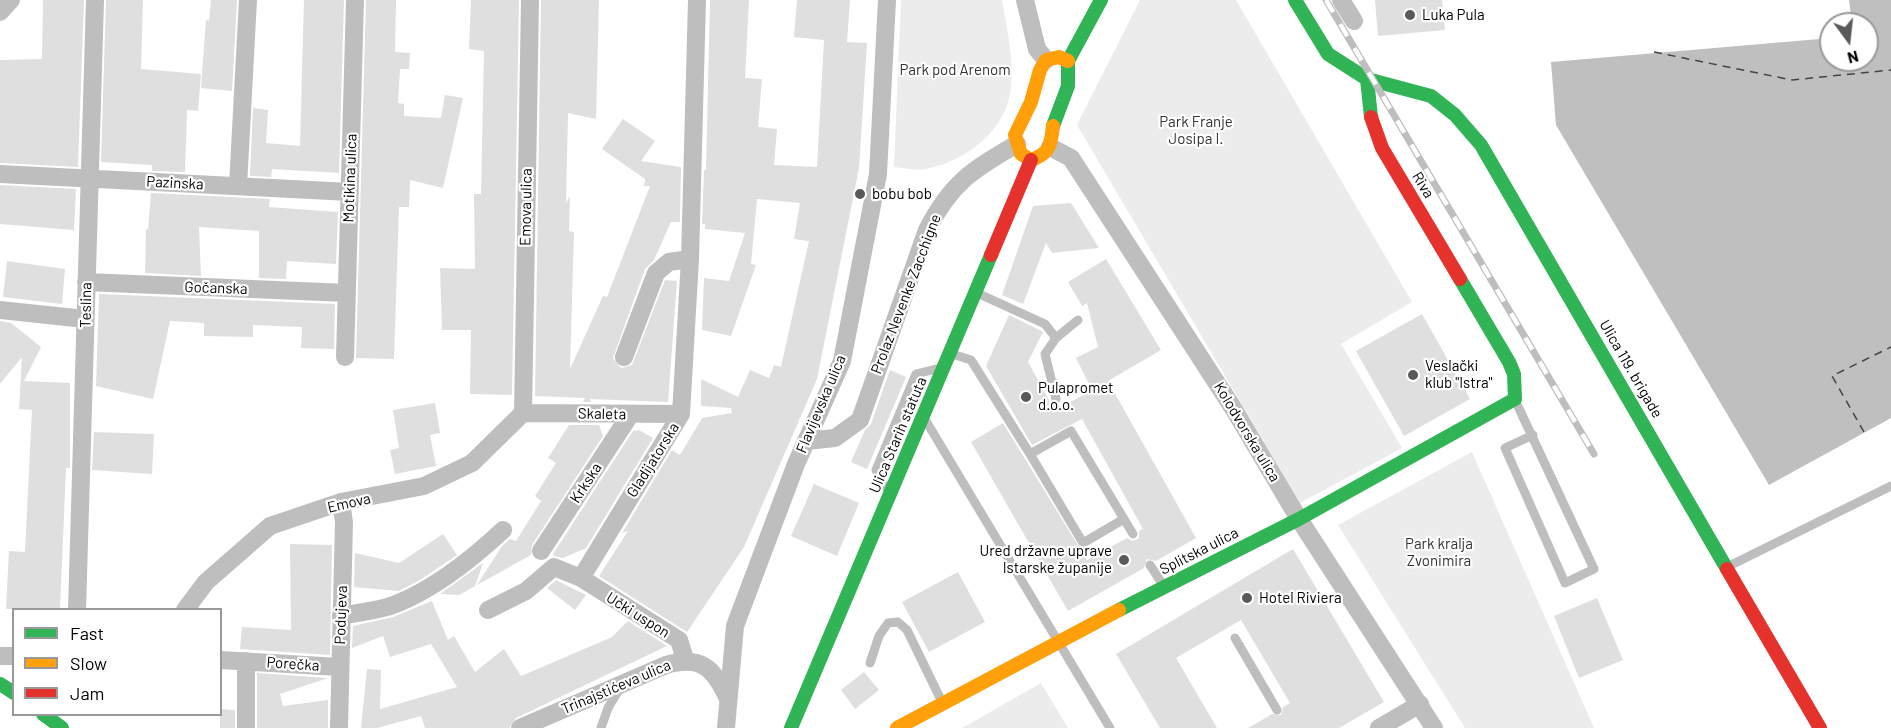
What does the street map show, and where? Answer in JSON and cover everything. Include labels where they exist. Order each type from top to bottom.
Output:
[{"type":"main road","points":[[1068,61],[1059,57],[1046,60],[1040,70],[1031,102],[1015,135],[1021,154],[1031,160],[1041,157],[1050,147],[1053,122],[1070,80],[1068,61],[1101,0]]},
{"type":"main road","points":[[1295,0],[1328,54],[1348,69],[1367,79]]},
{"type":"main road","name":"Riva","points":[[1367,79],[1369,111],[1382,148],[1509,362],[1514,374],[1515,399]]},
{"type":"main road","name":"Ulica 119. brigade","points":[[1367,79],[1431,96],[1455,115],[1481,145],[1820,728]]},
{"type":"main road","name":"Ulica Starih statuta","points":[[791,726],[891,495],[1031,160]]},
{"type":"main road","name":"Splitska ulica","points":[[897,728],[1058,642],[1299,519],[1515,399]]},
{"type":"main road","points":[[46,716],[62,728]]},
{"type":"street","points":[[0,12],[11,0]]},
{"type":"street","name":"Teslina","points":[[76,608],[95,0]]},
{"type":"street","points":[[238,186],[248,0]]},
{"type":"street","name":"Motikina ulica","points":[[345,357],[355,0]]},
{"type":"street","name":"Emova ulica","points":[[523,413],[530,0]]},
{"type":"street","name":"Gladijatorska","points":[[581,578],[681,414],[690,259],[697,0]]},
{"type":"street","name":"Flavijevska ulica","points":[[726,728],[735,626],[806,441],[842,361],[878,174],[887,0]]},
{"type":"street","points":[[1025,0],[1037,49],[1046,60]]},
{"type":"street","points":[[1341,0],[1354,21]]},
{"type":"street","name":"Prolaz Nevenke Zacchigne","points":[[806,441],[835,438],[860,420],[927,230],[940,203],[955,185],[971,172],[1017,144]]},
{"type":"street","name":"Kolodvorska ulica","points":[[1050,147],[1071,158],[1233,408],[1299,519],[1434,728]]},
{"type":"street","name":"Pazinska","points":[[0,174],[350,192]]},
{"type":"street","points":[[624,357],[656,273],[669,262],[690,259]]},
{"type":"street","name":"Gočanska","points":[[86,282],[347,293]]},
{"type":"street","points":[[0,310],[85,319]]},
{"type":"street","name":"Skaleta","points":[[523,413],[681,414]]},
{"type":"street","name":"Emova","points":[[186,608],[206,582],[270,526],[341,502],[424,486],[472,463],[523,413]]},
{"type":"street","name":"Krkska","points":[[541,551],[630,415]]},
{"type":"street","name":"Podujeva","points":[[339,728],[344,522],[341,502]]},
{"type":"street","points":[[341,616],[394,605],[427,590],[479,552],[503,530]]},
{"type":"street","name":"Učki uspon","points":[[488,610],[526,591],[554,567],[581,578],[679,640],[686,659]]},
{"type":"street","name":"Trinajstićeva ulica","points":[[520,728],[666,664],[686,659],[711,670],[729,701]]},
{"type":"street","name":"Porečka","points":[[222,660],[339,667]]},
{"type":"street","name":"Porečka","points":[[246,661],[246,728]]},
{"type":"street","points":[[1379,728],[1420,704]]},
{"type":"lane","points":[[975,292],[1045,324],[1056,338]]},
{"type":"lane","points":[[1056,399],[1045,354],[1056,338],[1078,320]]},
{"type":"lane","points":[[950,353],[971,360],[1083,543],[1124,519]]},
{"type":"lane","points":[[891,495],[876,470],[911,385],[916,374],[944,367]]},
{"type":"lane","points":[[1515,399],[1533,435],[1594,569],[1565,583],[1505,448],[1533,435]]},
{"type":"lane","points":[[923,417],[1110,728]]},
{"type":"lane","points":[[1030,454],[1071,432],[1133,534]]},
{"type":"lane","points":[[1726,568],[1891,486]]},
{"type":"lane","points":[[1150,565],[1164,587]]},
{"type":"lane","points":[[870,663],[879,636],[888,623],[898,622],[907,630],[943,704]]},
{"type":"lane","points":[[1235,638],[1277,711]]},
{"type":"lane","points":[[601,728],[608,708],[623,683]]},
{"type":"green space","name":"Park pod Arenom","points":[[901,0],[1002,0],[1010,44],[1011,88],[1008,103],[1001,118],[982,142],[969,151],[941,165],[922,170],[894,167]]},
{"type":"green space","name":"Park Franje Josipa I.","points":[[1140,0],[1236,0],[1412,302],[1341,344],[1402,448],[1300,503],[1077,125]]},
{"type":"green space","name":"Park kralja Zvonimira","points":[[1472,452],[1594,728],[1465,728],[1338,525]]},
{"type":"green space","points":[[1041,683],[1068,728],[962,728],[971,723]]},
{"type":"shaded area","points":[[1849,0],[1891,0],[1891,418],[1769,485],[1556,125],[1551,62],[1819,39],[1819,72],[1879,72],[1879,12],[1850,12]]},
{"type":"building","points":[[43,0],[84,0],[78,167],[0,163],[0,60],[42,59]]},
{"type":"building","points":[[106,0],[143,0],[141,69],[201,74],[198,111],[187,110],[185,172],[152,171],[152,165],[101,162]]},
{"type":"building","points":[[211,0],[237,0],[232,91],[201,88],[206,20],[209,21]]},
{"type":"building","points":[[304,0],[344,0],[339,173],[272,169],[271,177],[250,176],[253,108],[268,110],[266,143],[300,146]]},
{"type":"building","points":[[366,0],[396,0],[395,52],[410,53],[409,69],[400,69],[398,103],[404,104],[404,116],[441,118],[445,95],[463,98],[443,188],[410,180],[409,207],[399,207],[394,359],[356,358]]},
{"type":"building","points":[[471,0],[519,0],[512,395],[470,394],[471,330],[442,330],[440,268],[475,269],[474,194],[481,194],[484,51],[469,49]]},
{"type":"building","points":[[541,0],[599,0],[596,119],[568,113],[566,203],[570,196],[569,231],[574,232],[570,369],[603,296],[607,297],[650,186],[644,186],[645,179],[602,149],[623,119],[655,141],[641,161],[681,167],[680,222],[671,222],[654,260],[645,269],[613,358],[621,368],[632,365],[665,280],[677,281],[668,402],[590,399],[591,402],[583,402],[585,398],[535,396]]},
{"type":"building","points":[[710,0],[749,0],[745,78],[762,79],[758,127],[777,129],[774,165],[817,167],[824,40],[794,37],[797,0],[850,0],[847,42],[867,43],[859,168],[817,379],[744,547],[687,632],[599,576],[628,531],[622,533],[672,450],[680,455],[702,418],[732,413],[731,408],[701,406],[701,379],[738,397],[750,370],[769,378],[774,365],[781,367],[809,241],[794,239],[800,203],[757,199],[751,264],[756,265],[731,336],[702,330],[704,278],[729,281],[745,233],[705,229],[705,224],[702,224],[704,170],[706,170]]},
{"type":"building","name":"Luka Pula","points":[[1375,0],[1442,0],[1445,30],[1378,36]]},
{"type":"building","points":[[0,185],[76,189],[74,230],[0,224]]},
{"type":"building","points":[[151,193],[270,199],[269,207],[338,212],[336,264],[287,261],[286,279],[259,278],[259,231],[199,227],[201,276],[145,273],[146,229],[148,230]]},
{"type":"building","points":[[1071,203],[1099,248],[1052,253],[1046,243],[1023,304],[1002,295],[1033,206]]},
{"type":"building","points":[[1106,259],[1161,350],[1108,381],[1196,538],[1156,561],[1147,559],[1144,568],[1068,611],[971,442],[1003,423],[1087,560],[1127,538],[1133,541],[1139,538],[1139,531],[1143,529],[1082,419],[1032,445],[986,366],[1009,315],[1043,332],[1028,362],[1055,411],[1092,390],[1076,358],[1098,347],[1087,303],[1082,306],[1068,282]]},
{"type":"building","points":[[7,261],[65,269],[62,304],[3,297]]},
{"type":"building","points":[[99,294],[335,304],[334,349],[301,348],[302,327],[253,325],[253,337],[204,336],[204,323],[170,321],[153,399],[96,386]]},
{"type":"building","name":"Veslački klub \"Istra\"","points":[[1422,314],[1470,399],[1404,436],[1356,351]]},
{"type":"building","points":[[0,321],[11,323],[41,347],[24,381],[70,383],[70,468],[66,468],[60,608],[6,609],[9,551],[25,552],[32,410],[19,409],[22,357],[0,384]]},
{"type":"building","points":[[890,370],[906,377],[867,469],[851,462],[865,430],[871,424]]},
{"type":"building","points":[[435,403],[440,433],[430,435],[436,466],[395,474],[390,450],[399,448],[393,410]]},
{"type":"building","points":[[569,425],[599,425],[603,436],[532,545],[531,555],[477,585],[502,546],[510,539],[516,541],[541,501],[535,496],[556,463],[548,458]]},
{"type":"building","points":[[639,430],[653,438],[586,548],[563,558],[554,556],[553,554],[633,431]]},
{"type":"building","points":[[94,432],[154,434],[152,474],[92,470]]},
{"type":"building","points":[[814,484],[859,503],[837,556],[791,536]]},
{"type":"building","points":[[443,534],[457,555],[420,580],[399,591],[354,587],[355,553],[399,563]]},
{"type":"building","points":[[290,544],[332,545],[330,655],[240,649],[242,627],[291,630]]},
{"type":"building","points":[[1293,549],[1384,702],[1339,728],[1248,728],[1272,714],[1281,715],[1283,707],[1290,703],[1241,620],[1176,658],[1217,728],[1160,728],[1116,654]]},
{"type":"building","points":[[483,563],[475,586],[459,595],[440,594]]},
{"type":"building","points":[[958,572],[985,622],[929,652],[902,602]]},
{"type":"building","points":[[556,580],[586,595],[575,610],[547,588]]},
{"type":"building","points":[[1597,598],[1623,660],[1579,678],[1554,616]]},
{"type":"building","points":[[432,601],[448,640],[454,636],[475,672],[504,649],[521,676],[612,637],[628,621],[667,646],[516,718],[509,728],[425,728],[421,716],[377,728],[361,728],[367,669],[381,670],[380,709],[457,687],[431,644],[390,657],[383,636],[352,648],[353,626],[393,617]]},
{"type":"building","points":[[864,672],[879,690],[855,709],[841,690]]},
{"type":"building","points":[[257,673],[328,678],[280,694],[283,706],[328,700],[328,728],[257,728]]},
{"type":"building","points":[[222,709],[235,710],[235,728],[220,728]]},
{"type":"ferry route","points":[[1654,52],[1792,80],[1891,70]]},
{"type":"ferry route","points":[[1864,432],[1832,376],[1891,347]]},
{"type":"railway","points":[[1326,0],[1594,454]]},
{"type":"traffic: fast","points":[[1053,126],[1068,86],[1068,61],[1101,0]]},
{"type":"traffic: fast","points":[[1295,0],[1328,54],[1367,79]]},
{"type":"traffic: fast","points":[[1371,117],[1367,79],[1431,96],[1455,115],[1481,145],[1727,569]]},
{"type":"traffic: fast","points":[[791,728],[991,255]]},
{"type":"traffic: fast","points":[[1119,610],[1299,519],[1515,399],[1514,374],[1509,362],[1460,279]]},
{"type":"traffic: fast","points":[[0,684],[12,692]]},
{"type":"traffic: fast","points":[[46,716],[62,728]]},
{"type":"traffic: slow","points":[[1053,126],[1050,143],[1042,155],[1031,160],[1021,154],[1015,135],[1031,102],[1040,70],[1046,60],[1059,57],[1068,61]]},
{"type":"traffic: slow","points":[[897,728],[1119,610]]},
{"type":"traffic: jam","points":[[1371,117],[1382,148],[1460,279]]},
{"type":"traffic: jam","points":[[991,255],[1031,160]]},
{"type":"traffic: jam","points":[[1727,569],[1820,728]]},
{"type":"place","name":"Luka Pula","points":[[1410,15]]},
{"type":"place","name":"bobu bob","points":[[860,194]]},
{"type":"place","name":"Veslački klub \"Istra\"","points":[[1413,375]]},
{"type":"place","name":"Pulapromet d.o.o.","points":[[1026,397]]},
{"type":"place","name":"Ured državne uprave Istarske županije","points":[[1124,560]]},
{"type":"place","name":"Hotel Riviera","points":[[1247,598]]}]
